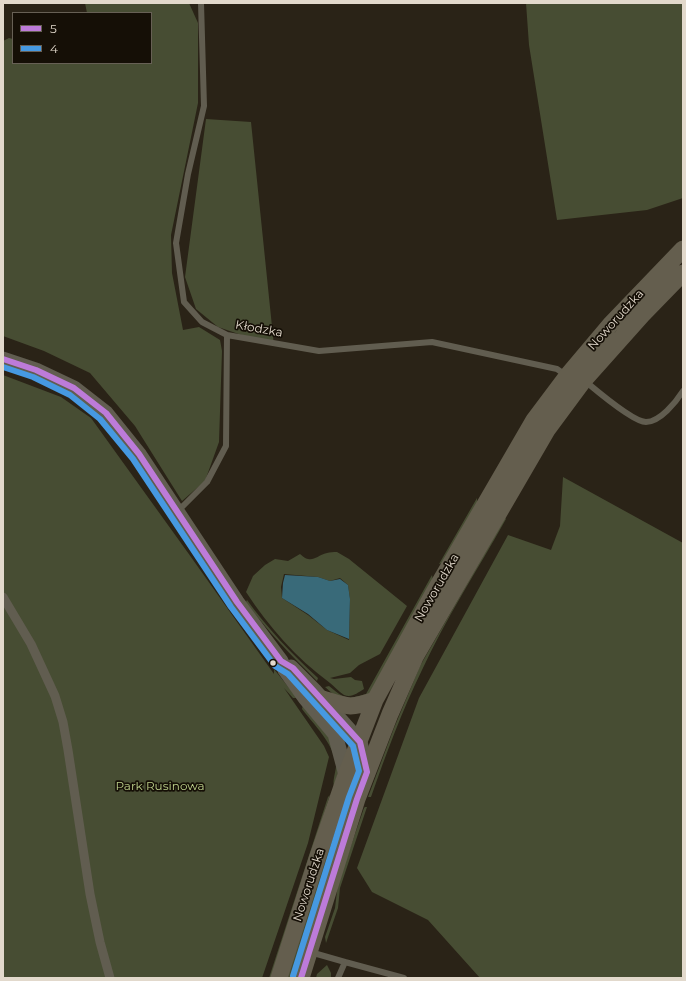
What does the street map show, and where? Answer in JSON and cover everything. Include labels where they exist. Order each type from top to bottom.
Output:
[{"type":"main road","name":"Noworudzka","points":[[279,978],[317,859],[346,775],[376,700],[433,594],[534,420],[567,376],[610,325],[683,249]]},
{"type":"main road","name":"Noworudzka","points":[[301,978],[357,799],[382,734],[415,657],[547,430],[584,380],[642,315],[683,273]]},
{"type":"main road","points":[[323,699],[343,706],[353,707],[376,700]]},
{"type":"street","points":[[3,359],[36,370],[74,388],[106,413],[139,454],[237,602],[281,661],[285,670],[305,698],[335,734],[346,775]]},
{"type":"street","points":[[3,596],[31,644],[55,696],[63,722],[71,765],[90,894],[100,942],[110,978]]},
{"type":"street","points":[[281,661],[293,668],[323,699],[360,742],[367,772]]},
{"type":"street","points":[[335,734],[360,742],[382,734]]},
{"type":"lane","name":"Kłodzka","points":[[201,3],[204,106],[188,174],[176,243],[184,302],[202,322],[227,335],[319,351],[432,342],[557,369],[567,376]]},
{"type":"lane","points":[[176,510],[183,506],[207,482],[226,446],[227,335]]},
{"type":"lane","points":[[584,380],[636,419],[647,422],[656,419],[675,403],[683,391]]},
{"type":"lane","points":[[309,952],[404,978]]},
{"type":"lane","points":[[338,978],[345,962]]},
{"type":"green space","points":[[85,3],[189,3],[198,23],[198,103],[171,235],[172,273],[183,330],[199,327],[220,340],[222,351],[219,442],[205,481],[182,501],[135,426],[90,373],[44,351],[3,336],[3,41],[9,38],[12,39],[12,64],[152,64],[152,12],[87,12]]},
{"type":"green space","points":[[526,3],[683,3],[683,198],[647,210],[557,220],[529,45]]},
{"type":"green space","points":[[206,119],[251,122],[274,346],[218,327],[196,309],[185,277]]},
{"type":"green space","name":"Park Rusinowa","points":[[3,375],[61,397],[91,418],[274,674],[274,669],[297,698],[293,698],[284,688],[324,746],[329,757],[308,843],[262,978],[3,978]]},
{"type":"green space","points":[[563,477],[683,543],[683,978],[480,978],[428,920],[372,892],[357,868],[419,698],[508,535],[551,550],[560,526]]},
{"type":"green space","points":[[477,498],[477,503],[443,563],[439,564]]},
{"type":"green space","points":[[505,518],[506,519],[431,651],[401,717],[371,797],[368,797],[394,728],[420,666]]},
{"type":"green space","points":[[337,552],[349,559],[407,606],[380,654],[359,665],[350,673],[330,678],[351,677],[355,680],[362,681],[364,689],[350,696],[344,695],[340,692],[306,663],[284,641],[246,592],[253,576],[265,565],[275,559],[288,561],[300,554],[308,559],[314,559],[323,554]],"holes":[[[284,574],[318,577],[330,581],[340,578],[348,585],[350,599],[349,640],[327,630],[308,615],[282,598],[281,587]]]},
{"type":"green space","points":[[432,575],[433,581],[373,692],[357,702],[333,694],[325,687],[329,686],[342,696],[350,698],[366,694]]},
{"type":"green space","points":[[247,600],[281,641],[318,678],[317,681],[271,633],[246,602]]},
{"type":"green space","points":[[303,705],[331,740],[339,769],[334,787],[336,762],[334,754],[322,734],[302,709]]},
{"type":"green space","points":[[330,795],[272,978],[269,978],[328,797]]},
{"type":"green space","points":[[344,800],[348,801],[294,978],[287,978]]},
{"type":"green space","points":[[365,807],[367,807],[340,888],[338,908],[326,943],[325,937],[335,908],[338,883]]},
{"type":"green space","points":[[327,965],[331,973],[331,978],[316,978],[317,974]]},
{"type":"water","points":[[285,575],[318,577],[330,581],[340,579],[348,585],[350,599],[349,639],[327,630],[308,614],[282,598]]},
{"type":"transit line","name":"5","points":[[3,359],[36,370],[74,388],[106,413],[139,454],[237,602],[281,661],[293,668],[360,742],[367,772]]},
{"type":"transit line","name":"4","points":[[3,367],[33,377],[70,395],[100,419],[133,459],[231,607],[275,666],[288,674],[353,746],[359,771],[349,797],[293,976]]},
{"type":"transit line","name":"5","points":[[301,978],[357,799],[367,772]]}]
